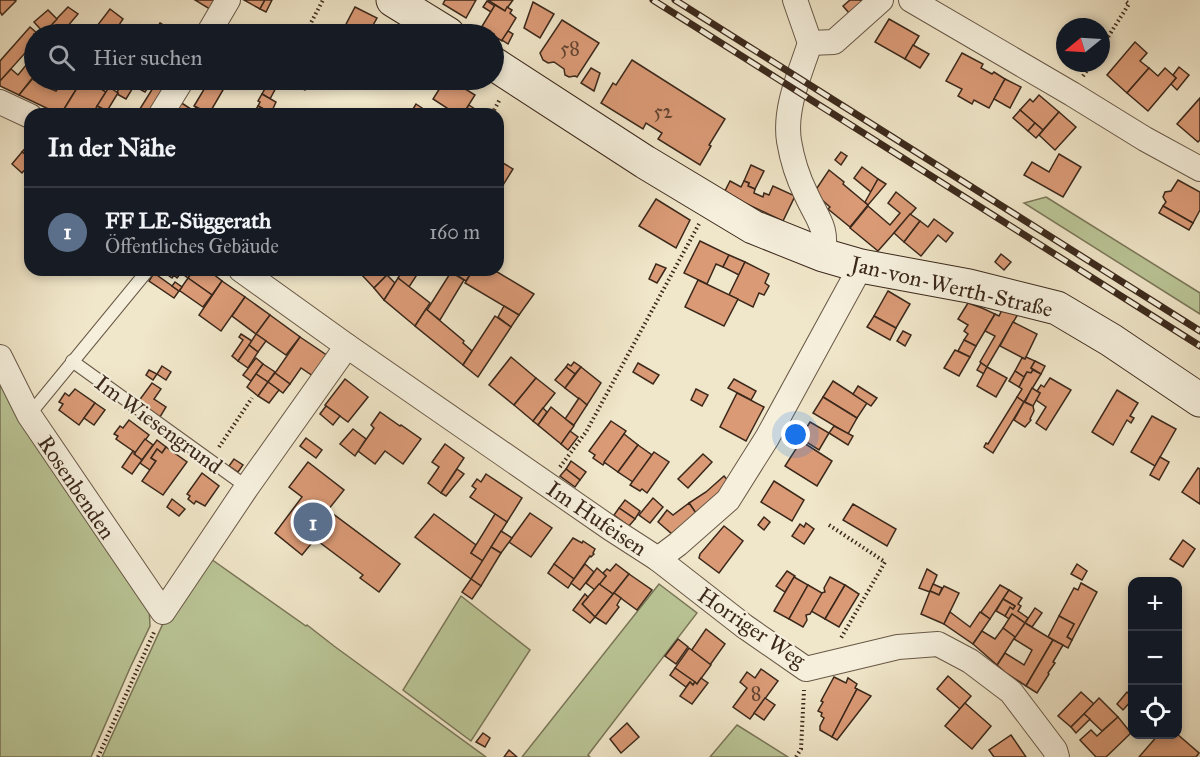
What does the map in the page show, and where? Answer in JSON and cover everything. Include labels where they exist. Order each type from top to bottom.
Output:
[{"type":"main road","points":[[393,0],[432,24]]},
{"type":"main road","name":"Jan-von-Werth-Straße","points":[[504,70],[645,162],[753,227],[823,255],[861,266],[969,286],[1057,308],[1111,340],[1200,400]]},
{"type":"street","points":[[214,24],[228,0]]},
{"type":"street","points":[[795,0],[810,43],[834,42],[881,0]]},
{"type":"street","points":[[911,0],[1145,139],[1200,169]]},
{"type":"street","name":"Jan-von-Werth-Straße","points":[[810,43],[789,108],[789,141],[793,160],[806,195],[823,227],[825,241],[823,255]]},
{"type":"street","points":[[165,108],[176,90]]},
{"type":"street","points":[[0,102],[24,113]]},
{"type":"street","name":"Im Hufeisen","points":[[250,276],[347,346],[658,559],[728,500],[767,438],[861,266]]},
{"type":"street","name":"Im Wiesengrund","points":[[163,612],[247,487],[347,346]]},
{"type":"street","name":"Rosenbenden","points":[[0,357],[29,415],[163,612]]},
{"type":"street","name":"Horriger Weg","points":[[658,559],[744,626],[806,669],[898,647],[938,644],[970,661],[1011,692],[1055,750],[1057,757]]},
{"type":"lane","points":[[29,415],[143,276]]},
{"type":"lane","name":"Im Wiesengrund","points":[[72,361],[247,487]]},
{"type":"path","points":[[310,24],[323,0]]},
{"type":"path","points":[[1110,34],[1129,4],[1124,0]]},
{"type":"path","points":[[548,485],[586,432],[711,202]]},
{"type":"path","points":[[210,460],[252,398]]},
{"type":"path","points":[[829,525],[885,562],[835,647],[838,662]]},
{"type":"path","points":[[98,757],[163,612]]},
{"type":"path","points":[[796,757],[801,749],[806,669]]},
{"type":"green space","points":[[1046,197],[1200,293],[1200,314],[1024,203]]},
{"type":"green space","points":[[0,372],[149,605],[150,626],[91,757],[0,757]]},
{"type":"green space","points":[[211,559],[307,625],[486,757],[102,757],[166,617]]},
{"type":"green space","points":[[659,584],[697,613],[588,755],[590,757],[522,757]]},
{"type":"green space","points":[[461,596],[530,650],[471,741],[403,690]]},
{"type":"green space","points":[[737,725],[788,757],[710,757]]},
{"type":"building","points":[[0,0],[14,0],[16,1],[2,15]]},
{"type":"building","points":[[195,0],[219,0],[213,11]]},
{"type":"building","points":[[244,0],[265,0],[260,9]]},
{"type":"building","points":[[265,0],[272,0],[266,12],[260,9]]},
{"type":"building","points":[[445,0],[476,0],[466,18],[443,4]]},
{"type":"building","points":[[488,0],[513,0],[505,11]]},
{"type":"building","points":[[850,0],[862,2],[849,13],[843,6]]},
{"type":"building","points":[[487,1],[495,6],[491,12],[483,7]]},
{"type":"building","points":[[533,2],[554,14],[540,38],[524,28]]},
{"type":"building","points":[[495,5],[505,11],[507,7],[512,10],[510,13],[516,18],[504,38],[504,24],[483,24]]},
{"type":"building","points":[[68,7],[78,14],[70,24],[52,24]]},
{"type":"building","points":[[355,7],[377,18],[374,24],[346,24]]},
{"type":"building","points":[[110,9],[123,19],[120,24],[99,24]]},
{"type":"building","points":[[48,10],[57,19],[52,24],[34,22]]},
{"type":"building","points":[[889,19],[919,36],[905,59],[875,42]]},
{"type":"building","points":[[562,20],[599,43],[577,77],[565,75],[564,69],[554,62],[548,63],[543,60],[540,53]]},
{"type":"building","points":[[508,31],[513,34],[508,44],[504,41]]},
{"type":"building","points":[[24,34],[24,54],[0,81],[0,61]]},
{"type":"building","points":[[1135,42],[1147,53],[1140,61],[1149,68],[1127,93],[1107,75]]},
{"type":"building","points":[[913,45],[929,54],[920,68],[905,59]]},
{"type":"building","points":[[962,53],[983,64],[981,68],[1005,79],[989,108],[974,100],[972,104],[958,96],[962,89],[946,81]]},
{"type":"building","points":[[632,60],[725,119],[700,165],[658,139],[662,133],[646,123],[643,129],[601,103],[613,83],[616,85]]},
{"type":"building","points":[[1179,67],[1189,75],[1177,90],[1171,84],[1176,78],[1173,75]]},
{"type":"building","points":[[24,68],[24,89],[19,95],[0,86],[0,81],[11,69],[18,75]]},
{"type":"building","points":[[591,68],[600,73],[594,91],[581,83]]},
{"type":"building","points":[[1149,68],[1158,76],[1165,68],[1176,78],[1148,111],[1127,93]]},
{"type":"building","points":[[1005,79],[1021,87],[1010,108],[994,99]]},
{"type":"building","points":[[24,89],[76,90],[65,108],[46,108],[19,95]]},
{"type":"building","points":[[76,90],[106,92],[97,108],[65,108]]},
{"type":"building","points":[[107,90],[118,93],[109,108],[97,106]]},
{"type":"building","points":[[118,90],[132,90],[126,99],[117,92]]},
{"type":"building","points":[[152,90],[165,90],[155,108],[140,108]]},
{"type":"building","points":[[204,90],[223,90],[212,108],[194,106]]},
{"type":"building","points":[[264,90],[275,90],[270,99],[262,94]]},
{"type":"building","points":[[439,90],[467,90],[475,95],[467,108],[447,108],[433,99]]},
{"type":"building","points":[[262,94],[276,102],[273,108],[262,108],[258,106],[260,102],[258,101]]},
{"type":"building","points":[[1039,95],[1059,112],[1043,130],[1020,110],[1030,99],[1033,102]]},
{"type":"building","points":[[1200,98],[1200,140],[1198,142],[1177,124]]},
{"type":"building","points":[[180,102],[189,108],[176,108]]},
{"type":"building","points":[[1020,110],[1035,123],[1028,131],[1013,118]]},
{"type":"building","points":[[1059,112],[1076,127],[1055,150],[1039,135]]},
{"type":"building","points":[[1035,123],[1043,130],[1036,138],[1028,131]]},
{"type":"building","points":[[22,152],[24,154],[22,173],[12,164]]},
{"type":"building","points":[[841,152],[847,156],[841,165],[835,160]]},
{"type":"building","points":[[1059,154],[1081,167],[1063,197],[1024,175],[1032,162],[1049,172]]},
{"type":"building","points":[[504,164],[513,169],[504,183]]},
{"type":"building","points":[[751,165],[764,171],[755,189],[744,181]]},
{"type":"building","points":[[862,167],[878,179],[871,192],[854,178]]},
{"type":"building","points":[[829,170],[868,205],[850,227],[828,209],[830,207],[815,191]]},
{"type":"building","points":[[878,179],[886,184],[868,205],[865,202]]},
{"type":"building","points":[[1178,180],[1200,192],[1200,210],[1193,223],[1163,206],[1166,202],[1163,197],[1165,192],[1171,191]]},
{"type":"building","points":[[730,181],[741,187],[744,181],[749,183],[748,186],[755,189],[754,193],[763,197],[764,193],[769,195],[773,186],[795,196],[783,221],[724,193]]},
{"type":"building","points":[[896,192],[916,208],[878,251],[850,228],[868,206],[890,225],[900,213],[888,203]]},
{"type":"building","points":[[656,199],[690,220],[676,248],[639,226]]},
{"type":"building","points":[[1163,206],[1193,223],[1189,230],[1159,213]]},
{"type":"building","points":[[910,214],[920,221],[904,242],[894,233]]},
{"type":"building","points":[[934,219],[953,233],[946,242],[938,235],[921,256],[904,242],[920,221],[928,227]]},
{"type":"building","points":[[700,241],[729,255],[723,267],[716,264],[707,284],[684,273]]},
{"type":"building","points":[[1001,254],[1011,262],[1004,270],[995,262]]},
{"type":"building","points":[[729,255],[745,262],[739,275],[723,267]]},
{"type":"building","points":[[745,262],[769,274],[765,283],[769,286],[764,295],[759,293],[753,307],[729,295]]},
{"type":"building","points":[[656,264],[666,268],[657,283],[649,279]]},
{"type":"building","points":[[152,276],[158,276],[179,291],[174,298],[149,281]]},
{"type":"building","points":[[190,276],[216,276],[222,281],[212,295],[188,278]]},
{"type":"building","points":[[363,276],[386,276],[374,288]]},
{"type":"building","points":[[386,276],[395,283],[384,300],[374,288]]},
{"type":"building","points":[[399,276],[416,276],[409,287],[398,278]]},
{"type":"building","points":[[448,276],[458,276],[464,280],[440,320],[427,310]]},
{"type":"building","points":[[458,276],[469,276],[466,281]]},
{"type":"building","points":[[469,276],[504,276],[534,294],[519,315],[465,283]]},
{"type":"building","points":[[188,278],[212,295],[203,307],[179,291]]},
{"type":"building","points":[[398,278],[430,303],[415,326],[384,300]]},
{"type":"building","points":[[698,280],[738,299],[724,326],[685,307]]},
{"type":"building","points":[[222,281],[245,297],[221,331],[199,315]]},
{"type":"building","points":[[175,282],[182,287],[179,291],[172,286]]},
{"type":"building","points":[[888,291],[910,304],[896,328],[874,316]]},
{"type":"building","points":[[245,297],[270,315],[256,334],[232,316]]},
{"type":"building","points":[[968,303],[995,314],[976,346],[964,340],[968,334],[964,331],[968,325],[958,319]]},
{"type":"building","points":[[504,306],[519,315],[511,327],[498,317]]},
{"type":"building","points":[[1003,308],[1018,314],[987,367],[980,362],[995,336],[985,331],[995,314],[999,316]]},
{"type":"building","points":[[426,309],[464,341],[463,343],[472,351],[463,365],[415,326]]},
{"type":"building","points":[[270,315],[300,337],[286,355],[256,334]]},
{"type":"building","points":[[495,316],[511,327],[478,377],[463,365]]},
{"type":"building","points":[[874,316],[896,328],[890,340],[867,327]]},
{"type":"building","points":[[1013,322],[1037,334],[1025,359],[1000,346]]},
{"type":"building","points":[[903,331],[911,335],[905,346],[897,341]]},
{"type":"building","points":[[241,334],[252,341],[238,361],[232,356],[243,340],[239,337]]},
{"type":"building","points":[[256,334],[266,341],[258,352],[249,345]]},
{"type":"building","points":[[300,337],[328,356],[313,376],[301,368],[290,384],[275,373]]},
{"type":"building","points":[[964,340],[976,346],[970,357],[958,351]]},
{"type":"building","points":[[249,345],[258,352],[248,368],[238,361]]},
{"type":"building","points":[[955,350],[970,357],[959,376],[944,368]]},
{"type":"building","points":[[511,357],[536,378],[514,405],[489,385]]},
{"type":"building","points":[[1026,357],[1035,361],[1031,373],[1027,372],[1024,377],[1015,371],[1022,358]]},
{"type":"building","points":[[256,358],[263,364],[251,381],[243,375]]},
{"type":"building","points":[[1035,361],[1045,366],[1041,374],[1031,368]]},
{"type":"building","points":[[574,362],[581,367],[575,374],[566,367],[568,364],[571,366]]},
{"type":"building","points":[[638,363],[659,375],[653,384],[633,372]]},
{"type":"building","points":[[981,363],[987,367],[984,374],[977,370]]},
{"type":"building","points":[[263,364],[275,372],[268,382],[256,374]]},
{"type":"building","points":[[162,366],[171,372],[166,380],[157,374]]},
{"type":"building","points":[[566,367],[575,374],[565,388],[555,380]]},
{"type":"building","points":[[581,367],[601,383],[587,405],[565,388]]},
{"type":"building","points":[[987,367],[1007,378],[996,397],[977,386]]},
{"type":"building","points":[[149,370],[157,374],[153,380],[146,375]]},
{"type":"building","points":[[1033,370],[1041,374],[1024,402],[1017,397],[1022,389],[1019,387],[1027,372],[1031,373]]},
{"type":"building","points":[[1015,371],[1024,377],[1019,387],[1009,381]]},
{"type":"building","points":[[275,373],[290,384],[283,393],[268,382]]},
{"type":"building","points":[[256,374],[268,382],[258,396],[247,387]]},
{"type":"building","points":[[536,378],[555,393],[533,421],[514,405]]},
{"type":"building","points":[[1050,378],[1071,390],[1046,430],[1036,423],[1046,407],[1036,400],[1040,393],[1037,391],[1041,385],[1044,387]]},
{"type":"building","points":[[345,379],[368,397],[348,422],[325,405]]},
{"type":"building","points":[[734,379],[756,391],[751,400],[728,388]]},
{"type":"building","points":[[833,381],[867,403],[857,418],[823,397]]},
{"type":"building","points":[[268,382],[279,390],[269,403],[258,396]]},
{"type":"building","points":[[152,383],[161,389],[154,399],[166,407],[160,417],[138,402]]},
{"type":"building","points":[[858,386],[877,398],[871,406],[853,394]]},
{"type":"building","points":[[1032,388],[1040,393],[1033,406],[1025,402]]},
{"type":"building","points":[[75,389],[95,403],[79,425],[59,410],[63,404],[59,402],[65,393],[69,396]]},
{"type":"building","points":[[696,389],[708,395],[702,406],[691,400]]},
{"type":"building","points":[[1117,390],[1138,403],[1130,416],[1134,418],[1131,423],[1127,420],[1113,445],[1092,432]]},
{"type":"building","points":[[737,393],[764,407],[746,441],[720,427]]},
{"type":"building","points":[[823,397],[857,418],[848,434],[813,413]]},
{"type":"building","points":[[1017,397],[1024,402],[993,453],[984,447]]},
{"type":"building","points":[[579,398],[587,405],[574,425],[565,419]]},
{"type":"building","points":[[1024,402],[1033,406],[1034,411],[1025,427],[1014,420]]},
{"type":"building","points":[[95,403],[105,410],[94,425],[84,418]]},
{"type":"building","points":[[326,406],[340,416],[333,425],[320,414]]},
{"type":"building","points":[[551,407],[574,426],[561,444],[538,425]]},
{"type":"building","points":[[543,408],[547,412],[538,425],[533,421]]},
{"type":"building","points":[[380,412],[421,439],[403,464],[385,451],[375,464],[358,451],[374,428],[371,425]]},
{"type":"building","points":[[1152,416],[1176,429],[1155,466],[1131,452]]},
{"type":"building","points":[[129,420],[149,435],[136,453],[116,439],[118,436],[114,434]]},
{"type":"building","points":[[611,421],[626,431],[603,465],[593,458],[595,455],[589,451]]},
{"type":"building","points":[[810,422],[829,433],[819,450],[800,438]]},
{"type":"building","points":[[834,426],[853,436],[848,445],[829,433]]},
{"type":"building","points":[[353,429],[366,439],[355,456],[340,444]]},
{"type":"building","points":[[570,431],[578,437],[568,450],[561,444]]},
{"type":"building","points":[[624,434],[638,445],[618,472],[604,462]]},
{"type":"building","points":[[306,438],[322,450],[316,458],[300,446]]},
{"type":"building","points":[[145,439],[153,445],[142,460],[134,454]]},
{"type":"building","points":[[157,440],[166,447],[162,453],[157,449],[151,458],[156,461],[150,470],[140,463]]},
{"type":"building","points":[[801,441],[832,461],[817,486],[785,466]]},
{"type":"building","points":[[445,444],[464,458],[441,493],[428,483],[439,467],[432,462]]},
{"type":"building","points":[[638,445],[652,455],[633,482],[618,472]]},
{"type":"building","points":[[166,447],[187,462],[163,495],[142,481],[156,461],[151,458],[157,449],[162,453]]},
{"type":"building","points":[[133,451],[142,460],[132,474],[122,467]]},
{"type":"building","points":[[654,452],[669,462],[647,493],[630,485]]},
{"type":"building","points":[[703,454],[712,462],[688,488],[678,479]]},
{"type":"building","points":[[1160,457],[1169,462],[1159,480],[1150,475]]},
{"type":"building","points":[[234,459],[243,465],[238,472],[229,466]]},
{"type":"building","points":[[571,461],[586,472],[580,480],[566,469]]},
{"type":"building","points":[[308,462],[344,490],[328,510],[400,564],[379,592],[360,578],[363,575],[315,539],[302,555],[275,533],[302,497],[289,487]]},
{"type":"building","points":[[1198,468],[1200,469],[1200,504],[1182,492]]},
{"type":"building","points":[[457,469],[464,474],[446,496],[441,493]]},
{"type":"building","points":[[566,469],[580,480],[575,487],[560,476]]},
{"type":"building","points":[[202,473],[219,486],[205,506],[196,501],[194,504],[188,499],[190,496],[187,494]]},
{"type":"building","points":[[486,474],[522,498],[507,522],[470,497],[476,489],[472,486],[477,479],[481,482]]},
{"type":"building","points":[[724,476],[732,485],[698,516],[689,503]]},
{"type":"building","points":[[774,481],[804,500],[792,521],[761,502]]},
{"type":"building","points":[[653,498],[663,507],[650,523],[639,515]]},
{"type":"building","points":[[172,499],[185,509],[179,516],[167,507]]},
{"type":"building","points":[[625,500],[640,511],[635,519],[619,508]]},
{"type":"building","points":[[689,503],[698,516],[672,534],[658,522],[667,510],[673,515]]},
{"type":"building","points":[[853,504],[896,529],[887,546],[843,520]]},
{"type":"building","points":[[619,508],[635,519],[629,526],[614,515]]},
{"type":"building","points":[[530,513],[552,528],[531,557],[509,542]]},
{"type":"building","points":[[434,514],[476,545],[471,553],[483,561],[471,579],[415,537]]},
{"type":"building","points":[[495,514],[507,522],[483,561],[471,553]]},
{"type":"building","points":[[764,517],[770,522],[764,530],[758,525]]},
{"type":"building","points":[[806,523],[814,529],[804,544],[792,536],[800,524],[804,527]]},
{"type":"building","points":[[724,526],[743,541],[719,573],[699,558]]},
{"type":"building","points":[[501,531],[512,538],[501,553],[491,547]]},
{"type":"building","points":[[573,538],[595,549],[594,554],[590,556],[574,579],[554,564]]},
{"type":"building","points":[[1183,540],[1195,549],[1183,567],[1170,559]]},
{"type":"building","points":[[491,547],[501,553],[481,586],[471,579]]},
{"type":"building","points":[[554,564],[574,579],[568,588],[548,573]]},
{"type":"building","points":[[585,564],[594,572],[580,590],[571,583]]},
{"type":"building","points":[[616,564],[629,574],[613,594],[599,584],[606,576],[603,573],[607,569],[610,571]]},
{"type":"building","points":[[1077,564],[1087,571],[1082,580],[1071,574]]},
{"type":"building","points":[[597,568],[606,576],[595,590],[586,583]]},
{"type":"building","points":[[927,569],[937,575],[930,592],[919,588]]},
{"type":"building","points":[[787,571],[795,576],[785,592],[776,586]]},
{"type":"building","points":[[629,574],[652,590],[637,610],[614,593]]},
{"type":"building","points":[[794,577],[808,585],[789,619],[774,611]]},
{"type":"building","points":[[830,577],[845,585],[825,619],[811,611],[821,593],[825,592],[824,588]]},
{"type":"building","points":[[471,579],[481,586],[472,599],[462,592]]},
{"type":"building","points":[[1081,583],[1097,592],[1072,640],[1067,637],[1074,624],[1059,616],[1074,588],[1078,590]]},
{"type":"building","points":[[599,584],[613,594],[595,617],[582,604]]},
{"type":"building","points":[[933,584],[942,588],[939,595],[930,591]]},
{"type":"building","points":[[808,585],[822,593],[810,614],[806,615],[807,620],[803,627],[789,619]]},
{"type":"building","points":[[845,585],[859,594],[839,627],[825,619]]},
{"type":"building","points":[[1000,585],[1009,590],[990,619],[981,612]]},
{"type":"building","points":[[944,586],[959,593],[944,624],[921,614],[930,591],[939,595]]},
{"type":"building","points":[[1009,590],[1022,598],[1018,604],[1021,606],[1018,611],[1028,618],[1025,623],[1012,614],[1009,619],[1005,616],[1010,607],[1013,609],[1015,606],[1003,599]]},
{"type":"building","points":[[614,593],[621,598],[617,605],[619,607],[606,624],[595,617]]},
{"type":"building","points":[[585,594],[588,597],[582,604],[595,617],[590,623],[573,610]]},
{"type":"building","points":[[1003,599],[1015,606],[1013,609],[1010,607],[1005,616],[996,611]]},
{"type":"building","points":[[1035,608],[1042,613],[1032,627],[1025,623]]},
{"type":"building","points":[[950,612],[970,627],[980,612],[990,619],[973,644],[944,624]]},
{"type":"building","points":[[1012,614],[1025,623],[1016,638],[1003,628]]},
{"type":"building","points":[[1059,616],[1074,624],[1067,637],[1072,640],[1068,648],[1048,637]]},
{"type":"building","points":[[1025,623],[1053,640],[1026,686],[997,665],[1005,653],[1024,665],[1032,650],[1014,639]]},
{"type":"building","points":[[1003,628],[1015,637],[997,665],[973,644],[982,631],[995,639]]},
{"type":"building","points":[[706,629],[725,644],[710,665],[691,651]]},
{"type":"building","points":[[678,639],[688,647],[676,664],[665,656]]},
{"type":"building","points":[[1053,640],[1063,645],[1037,693],[1026,686]]},
{"type":"building","points":[[689,648],[711,665],[697,684],[675,668]]},
{"type":"building","points":[[675,668],[695,682],[693,685],[690,682],[686,687],[670,675]]},
{"type":"building","points":[[761,669],[778,681],[750,719],[733,707],[747,688],[740,682],[747,672],[755,678]]},
{"type":"building","points":[[948,676],[971,696],[960,709],[937,689]]},
{"type":"building","points":[[834,677],[846,683],[848,678],[857,684],[855,688],[857,689],[832,737],[820,730],[824,718],[818,711]]},
{"type":"building","points":[[701,678],[708,683],[692,704],[680,696],[690,682],[693,685],[695,682],[697,684]]},
{"type":"building","points":[[857,689],[871,696],[837,740],[832,737]]},
{"type":"building","points":[[1081,692],[1094,704],[1071,727],[1058,716]]},
{"type":"building","points":[[1127,692],[1128,704],[1123,710],[1117,704]]},
{"type":"building","points":[[765,698],[775,705],[764,720],[754,713]]},
{"type":"building","points":[[1099,698],[1118,717],[1102,731],[1084,714]]},
{"type":"building","points":[[965,703],[991,726],[972,749],[945,726]]},
{"type":"building","points":[[1084,714],[1090,719],[1076,733],[1071,727]]},
{"type":"building","points":[[1118,717],[1128,729],[1128,736],[1106,757],[1096,757],[1080,740],[1091,730],[1097,736]]},
{"type":"building","points":[[627,723],[639,737],[621,753],[610,739]]},
{"type":"building","points":[[483,733],[490,738],[485,747],[476,742]]},
{"type":"building","points":[[1011,735],[1026,757],[994,757],[989,750]]},
{"type":"building","points":[[1182,738],[1199,753],[1196,757],[1139,757],[1155,739]]},
{"type":"building","points":[[509,750],[517,757],[504,757]]},
{"type":"railway","points":[[653,0],[1200,346]]},
{"type":"railway","points":[[675,0],[1200,331]]},
{"type":"place","name":"FF LE-Süggerath","points":[[313,522]]}]
